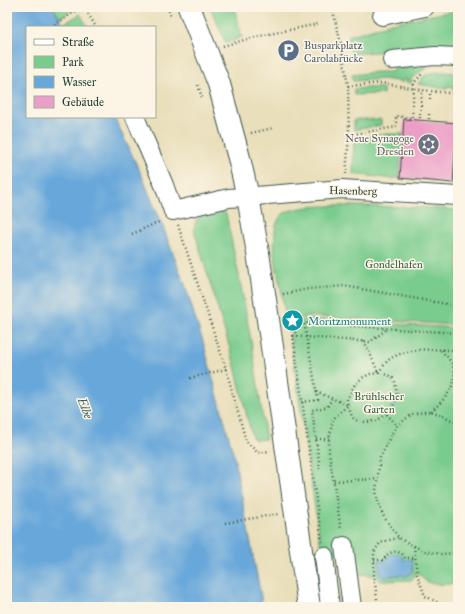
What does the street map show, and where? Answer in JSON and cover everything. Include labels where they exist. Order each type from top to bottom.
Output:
[{"type":"main road","points":[[189,7],[219,84],[248,197],[272,344],[309,607]]},
{"type":"street","points":[[382,16],[425,7]]},
{"type":"street","points":[[392,60],[434,56],[458,57]]},
{"type":"street","points":[[135,118],[164,185],[174,213]]},
{"type":"street","name":"Hasenberg","points":[[174,213],[229,198],[342,189],[458,196]]},
{"type":"street","points":[[344,546],[352,607]]},
{"type":"street","points":[[324,556],[330,607]]},
{"type":"path","points":[[53,26],[83,7],[95,26]]},
{"type":"path","points":[[167,7],[174,22]]},
{"type":"path","points":[[332,7],[341,44],[348,86],[349,135],[346,178]]},
{"type":"path","points":[[221,46],[255,37],[318,24]]},
{"type":"path","points":[[349,135],[396,127],[396,116],[412,118],[414,83],[426,72]]},
{"type":"path","points":[[196,79],[202,100]]},
{"type":"path","points":[[348,86],[382,83],[413,89],[458,94]]},
{"type":"path","points":[[420,118],[422,90]]},
{"type":"path","points":[[430,91],[430,99]]},
{"type":"path","points":[[429,114],[429,119]]},
{"type":"path","points":[[250,134],[273,128]]},
{"type":"path","points":[[132,234],[174,213],[226,369],[246,441],[258,453],[272,451]]},
{"type":"path","points":[[278,294],[308,289],[344,286],[458,306]]},
{"type":"path","points":[[302,402],[318,400],[304,323]]},
{"type":"path","points":[[324,556],[293,336],[298,327],[304,323],[458,332]]},
{"type":"path","points":[[293,336],[370,342],[387,329]]},
{"type":"path","points":[[364,341],[378,373]]},
{"type":"path","points":[[378,373],[392,358],[420,350],[440,349],[458,351]]},
{"type":"path","points":[[440,349],[450,360],[454,370],[454,378],[449,394],[431,411],[412,414],[397,426],[380,458],[376,490],[378,502],[384,517],[399,538],[424,550],[440,554],[456,554],[458,552]]},
{"type":"path","points":[[190,378],[226,369]]},
{"type":"path","points":[[378,373],[394,379],[397,396],[395,403],[387,414],[376,421],[365,422],[355,420],[352,417],[348,405],[348,399],[355,384],[370,374],[378,373]]},
{"type":"path","points":[[316,392],[348,405]]},
{"type":"path","points":[[320,469],[312,410],[327,407],[332,399]]},
{"type":"path","points":[[344,546],[329,452],[329,439],[333,419],[348,405]]},
{"type":"path","points":[[431,411],[458,424]]},
{"type":"path","points":[[387,414],[397,426]]},
{"type":"path","points":[[316,439],[329,439]]},
{"type":"path","points":[[334,481],[378,479]]},
{"type":"path","points":[[225,523],[280,514]]},
{"type":"path","points":[[378,607],[374,575],[374,552],[380,543],[399,538]]},
{"type":"path","points":[[414,546],[418,574],[425,596],[447,607]]},
{"type":"path","points":[[374,560],[384,560],[386,555],[395,552],[401,553],[405,558],[415,558]]},
{"type":"green space","points":[[53,7],[76,7],[60,18]]},
{"type":"green space","points":[[210,7],[234,7],[242,37],[226,43]]},
{"type":"green space","points":[[458,10],[458,44],[429,45],[391,53],[390,51],[351,54],[348,36],[386,26],[386,24]]},
{"type":"green space","points":[[80,14],[87,26],[64,26],[63,24]]},
{"type":"green space","points":[[427,67],[415,77],[412,77],[411,80],[413,81],[411,83],[406,82],[407,79],[403,79],[403,82],[383,79],[353,81],[352,75],[376,72],[393,72],[393,69],[397,68]]},
{"type":"green space","points":[[440,72],[458,73],[458,91],[454,90],[454,87],[447,86],[447,89],[418,84],[422,78],[427,75]]},
{"type":"green space","points":[[383,88],[383,94],[354,95],[354,89]]},
{"type":"green space","points":[[354,120],[381,120],[381,125],[354,130]]},
{"type":"green space","points":[[383,134],[403,134],[400,178],[394,179],[353,174],[354,140]]},
{"type":"green space","name":"Gondelhafen","points":[[362,206],[458,210],[458,325],[306,316],[295,322],[288,332],[276,265],[274,239],[278,220],[283,214],[289,211],[309,207]]},
{"type":"green space","points":[[221,211],[226,214],[252,346],[266,439],[255,440],[252,437],[234,362],[194,230],[196,221],[200,216]]},
{"type":"green space","name":"Brühlscher Garten","points":[[305,319],[458,328],[458,583],[432,584],[427,582],[421,575],[414,575],[411,580],[380,581],[378,576],[360,574],[353,555],[342,553],[322,556],[290,337],[295,326]]},
{"type":"water","name":"Elbe","points":[[7,7],[53,7],[64,26],[26,26],[26,118],[114,118],[142,176],[160,219],[185,285],[202,338],[234,456],[263,607],[7,607]]},
{"type":"water","points":[[396,553],[401,555],[403,560],[412,559],[413,572],[404,577],[403,575],[383,578],[383,576],[379,574],[379,561],[386,561],[387,557]]},
{"type":"building","name":"Neue Synagoge Dresden","points":[[404,119],[457,123],[453,183],[400,178]]},
{"type":"place","name":"Busparkplatz Carolabrücke","points":[[289,51]]},
{"type":"place","name":"Neue Synagoge Dresden","points":[[429,144]]},
{"type":"place","name":"Moritzmonument","points":[[293,321]]}]
